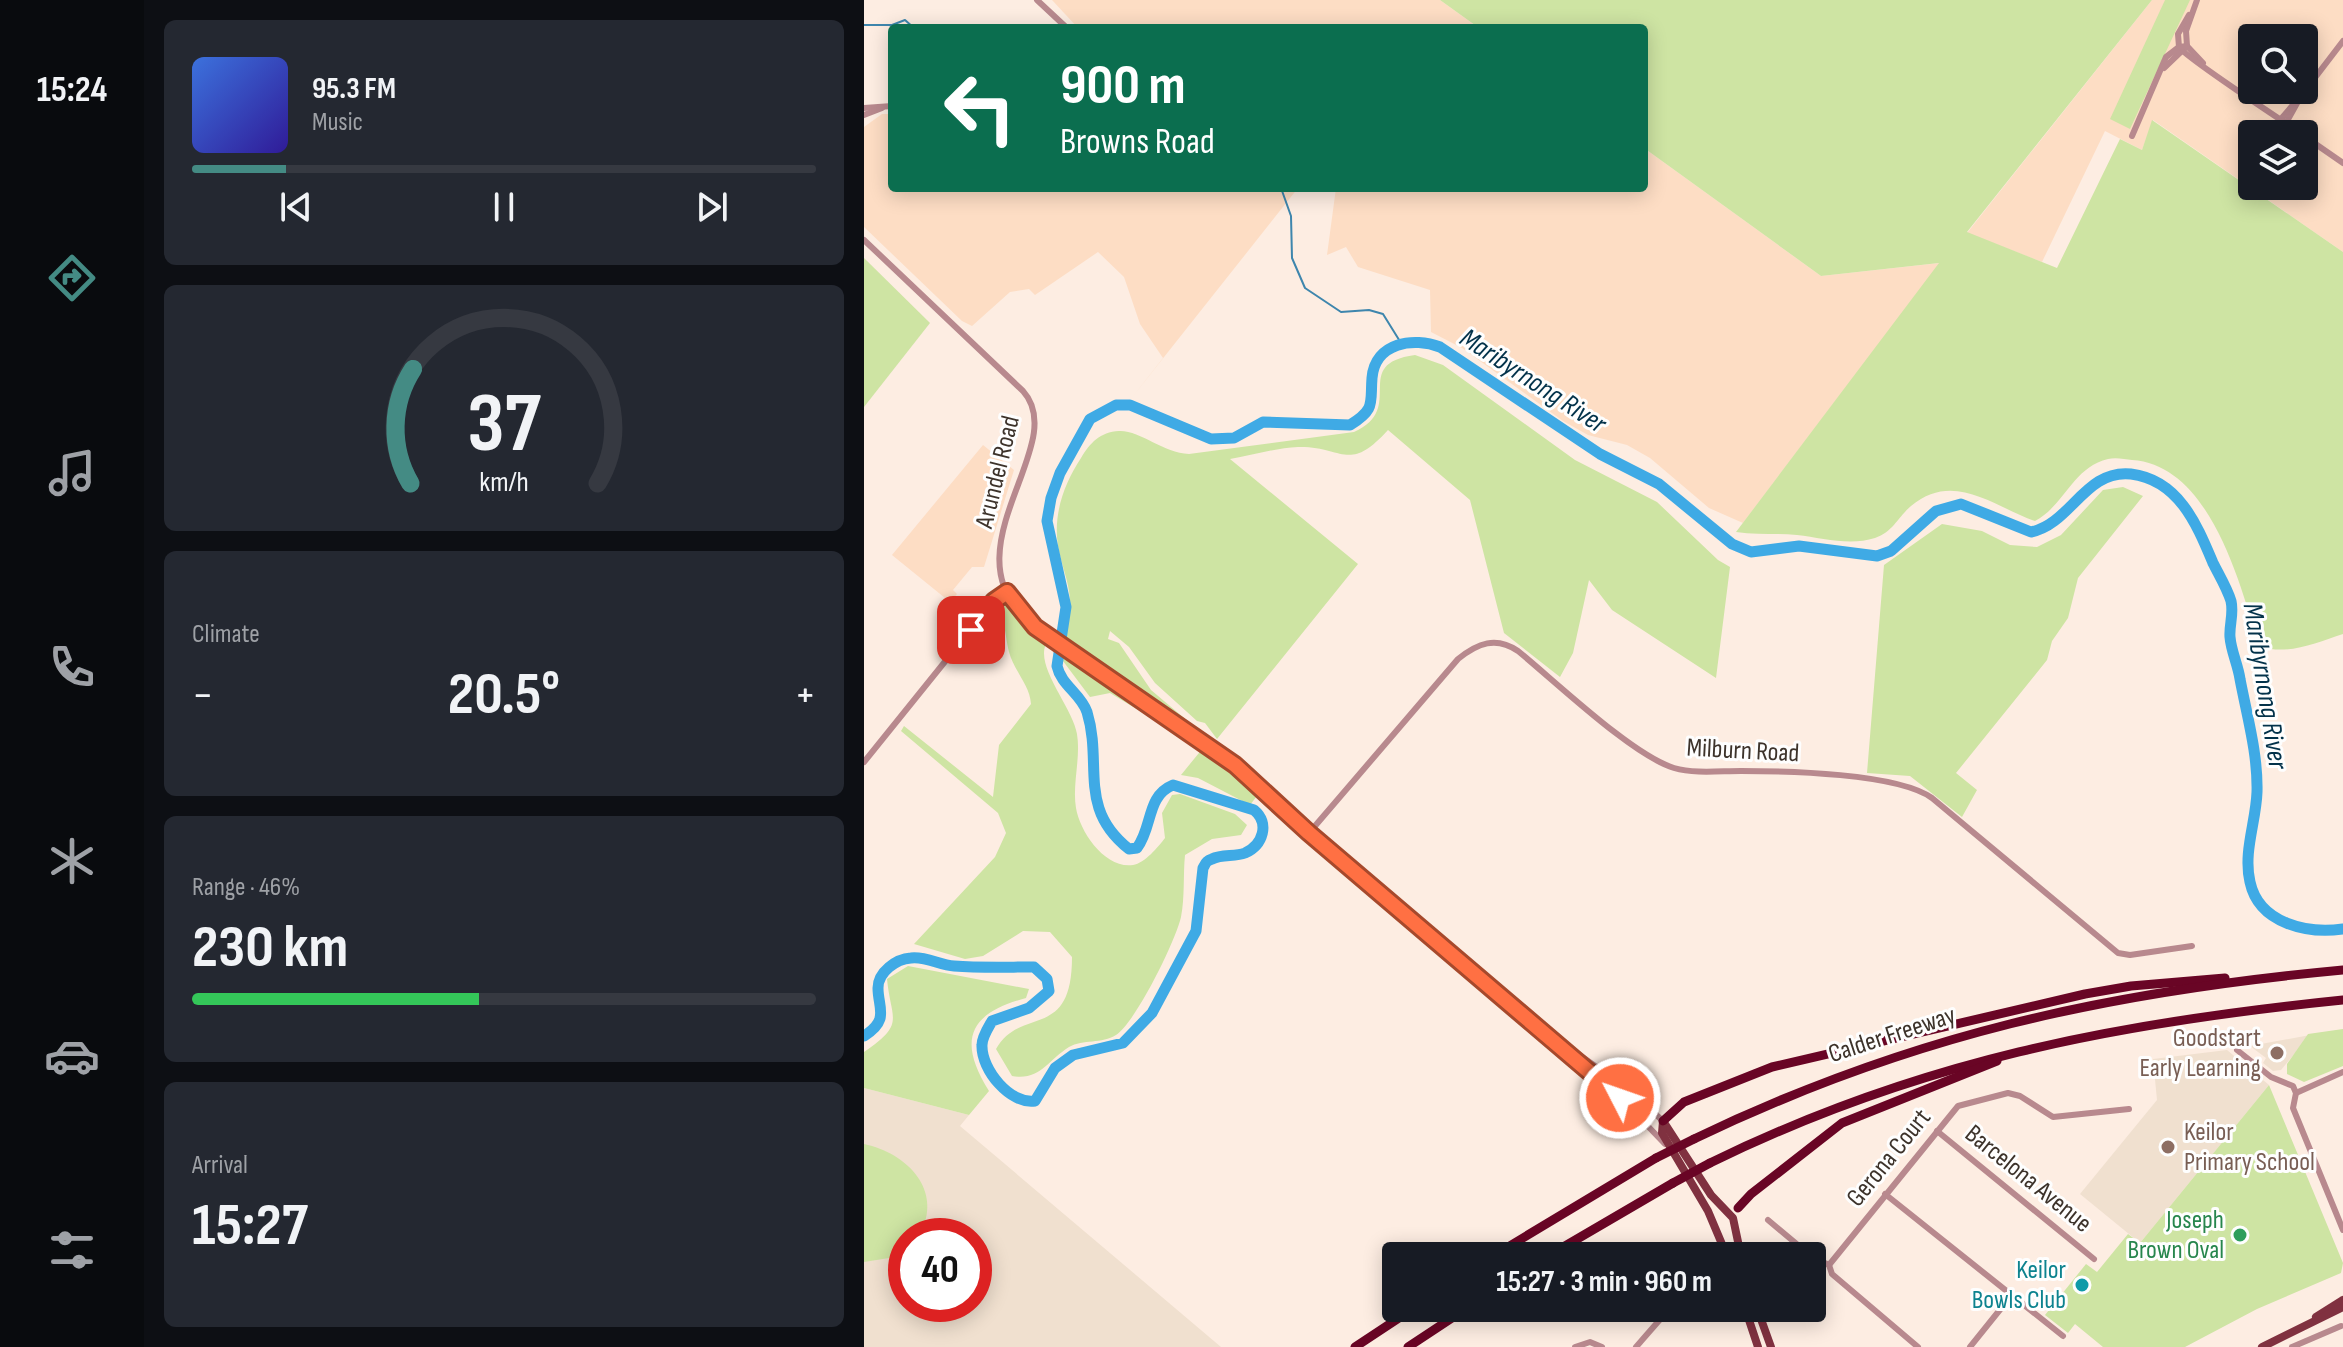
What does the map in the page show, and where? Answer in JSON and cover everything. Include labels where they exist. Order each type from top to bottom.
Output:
[{"type":"highway","name":"Calder Freeway","points":[[1516,1242],[1656,1158],[1694,1139],[1811,1086],[1974,1031],[2122,998],[2276,976],[2343,970]]},
{"type":"highway","points":[[1663,1121],[1684,1102],[1755,1073],[1982,1016],[2131,986],[2276,976]]},
{"type":"highway","name":"Calder Freeway","points":[[1572,1242],[1710,1163],[1800,1122],[1915,1079],[2057,1040],[2164,1020],[2343,1000]]},
{"type":"highway","points":[[1738,1208],[1751,1194],[1842,1123],[1979,1067],[2057,1040]]},
{"type":"highway","points":[[1355,1347],[1393,1322]]},
{"type":"highway","points":[[1408,1347],[1446,1322]]},
{"type":"main road","points":[[1663,1121],[1662,1133],[1699,1193],[1722,1242]]},
{"type":"main road","points":[[1663,1121],[1711,1195],[1733,1218],[1738,1242]]},
{"type":"main road","points":[[1715,1225],[1733,1218],[1738,1208]]},
{"type":"main road","points":[[2309,1322],[2343,1300]]},
{"type":"main road","points":[[2264,1346],[2343,1307]]},
{"type":"main road","points":[[1750,1322],[1758,1347]]},
{"type":"main road","points":[[1762,1322],[1771,1347]]},
{"type":"street","points":[[1037,0],[1063,24]]},
{"type":"street","points":[[2183,48],[2197,0]]},
{"type":"street","points":[[2284,120],[2343,41]]},
{"type":"street","points":[[2183,48],[2282,120]]},
{"type":"street","points":[[2132,136],[2168,54],[2183,48]]},
{"type":"street","points":[[864,108],[888,106]]},
{"type":"street","points":[[864,115],[888,107]]},
{"type":"street","points":[[2318,146],[2343,163]]},
{"type":"street","name":"Arundel Road","points":[[864,240],[1023,391],[1034,407],[1035,430],[999,550],[1000,571],[1007,592],[1035,627],[1206,741],[1271,795],[1539,1025],[1659,1137],[1699,1193]]},
{"type":"street","points":[[864,762],[989,607],[1007,592]]},
{"type":"street","name":"Milburn Road","points":[[1311,831],[1458,659],[1480,645],[1501,642],[1518,651],[1630,742],[1666,764],[1695,771],[1806,775],[1896,782],[1915,788],[2114,951],[2130,955],[2192,946]]},
{"type":"street","name":"Arundel Road","points":[[1539,1025],[1629,1090],[1663,1121]]},
{"type":"street","points":[[2237,1050],[2274,1079],[2290,1082],[2296,1093],[2294,1111],[2343,1230]]},
{"type":"street","points":[[2296,1093],[2343,1072]]},
{"type":"street","name":"Gerona Court","points":[[1829,1265],[1961,1104],[2008,1093],[2020,1096],[2053,1117],[2129,1109]]},
{"type":"street","name":"Barcelona Avenue","points":[[1937,1131],[2094,1259]]},
{"type":"street","points":[[1885,1194],[2063,1336]]},
{"type":"street","points":[[1768,1220],[1795,1242]]},
{"type":"street","points":[[1826,1263],[1832,1274],[1918,1347]]},
{"type":"street","points":[[1970,1347],[2011,1296]]},
{"type":"street","points":[[1636,1347],[1658,1322]]},
{"type":"street","points":[[2292,1347],[2341,1326]]},
{"type":"street","points":[[1575,1347],[1590,1342],[1602,1347]]},
{"type":"shaded area","points":[[1052,0],[1440,0],[1473,24],[1074,24]]},
{"type":"shaded area","points":[[2152,0],[2343,0],[2343,252],[2268,200],[2318,200],[2318,120],[2238,120],[2238,179],[2153,120],[2142,150],[2105,131],[2042,262],[1967,233]]},
{"type":"shaded area","points":[[882,114],[888,114],[888,192],[1295,192],[1130,400],[1163,358],[1140,324],[1124,277],[1098,252],[1035,295],[1029,289],[1010,292],[972,326],[962,321],[864,227],[864,127]]},
{"type":"shaded area","points":[[1648,151],[1821,276],[1940,263],[1743,523],[1709,508],[1650,458],[1627,445],[1588,435],[1563,421],[1462,348],[1431,332],[1430,290],[1358,267],[1346,247],[1327,255],[1335,192],[1648,192]]},
{"type":"shaded area","points":[[983,445],[1014,470],[984,567],[972,567],[953,590],[957,594],[950,602],[892,555]]},
{"type":"shaded area","name":"Goodstart Early Learning","points":[[2310,1035],[2281,1070],[2273,1071],[2263,1063],[2266,1058],[2250,1046]]},
{"type":"shaded area","name":"Keilor Primary School","points":[[2227,1050],[2269,1085],[2140,1243],[2080,1194],[2157,1100],[2153,1059]]},
{"type":"shaded area","points":[[864,1088],[969,1115],[960,1126],[1221,1347],[864,1347]]},
{"type":"green space","points":[[1440,0],[2152,0],[1967,232],[2057,268],[2120,139],[2142,150],[2152,120],[2238,179],[2238,200],[2268,200],[2343,252],[2343,634],[2291,649],[2259,646],[2231,561],[2218,531],[2201,504],[2182,482],[2159,467],[2132,460],[2111,458],[2086,470],[2054,506],[2035,521],[1974,495],[1943,491],[1911,506],[1886,532],[1865,540],[1736,532],[1939,263],[1821,276],[1648,151],[1648,24],[1473,24]]},
{"type":"green space","points":[[2165,0],[2190,0],[2130,129],[2110,119]]},
{"type":"green space","points":[[864,258],[930,323],[864,407]]},
{"type":"green space","points":[[1415,355],[1443,365],[1575,460],[1657,502],[1718,560],[1730,567],[1716,678],[1612,610],[1589,580],[1573,653],[1560,677],[1504,633],[1470,500],[1388,430],[1364,451],[1354,454],[1298,447],[1230,459],[1358,564],[1217,739],[1205,723],[1197,721],[1155,683],[1129,647],[1110,631],[1108,639],[1119,643],[1151,690],[1190,723],[1091,657],[1087,667],[1182,730],[1178,734],[1110,693],[1090,697],[1063,661],[1070,600],[1059,553],[1057,522],[1065,489],[1092,443],[1101,436],[1119,431],[1189,454],[1354,432],[1369,422],[1377,411],[1385,367],[1396,360]]},
{"type":"green space","points":[[2123,487],[2143,496],[2078,578],[2068,618],[2052,641],[2047,660],[1956,773],[1977,790],[1962,817],[1910,776],[1867,773],[1884,565],[1942,524],[1982,531],[2010,545],[2037,547],[2061,535],[2103,490]]},
{"type":"green space","points":[[1006,603],[1046,644],[1044,653],[1050,676],[1077,734],[1075,799],[1078,818],[1088,838],[1104,855],[1123,865],[1138,864],[1147,858],[1165,838],[1162,813],[1172,795],[1180,794],[1235,814],[1247,825],[1241,835],[1212,839],[1185,855],[1183,902],[1178,928],[1154,980],[1124,1027],[1111,1038],[1069,1047],[1037,1072],[1022,1077],[1012,1076],[996,1049],[1006,1036],[1018,1028],[1055,1012],[1064,1001],[1070,984],[1072,957],[1050,932],[1023,931],[983,956],[965,959],[914,944],[995,857],[1006,833],[998,813],[901,731],[904,726],[993,797],[999,745],[1031,704],[1028,691],[1011,659],[998,609]]},
{"type":"green space","points":[[1203,748],[1260,792],[1250,805],[1198,778],[1181,775]]},
{"type":"green space","points":[[908,966],[1029,989],[1026,998],[992,1012],[974,1031],[973,1057],[989,1091],[969,1115],[864,1088],[864,1052],[886,1034],[893,1020],[887,979]]},
{"type":"green space","points":[[2343,1029],[2343,1066],[2304,1082],[2287,1074],[2287,1064],[2308,1034]]},
{"type":"green space","points":[[2269,1085],[2343,1263],[2341,1273],[2257,1309],[2185,1347],[2103,1347],[2075,1324],[2068,1333],[2045,1315],[2086,1264],[2097,1272],[2128,1234],[2140,1243]]},
{"type":"green space","points":[[864,1144],[880,1149],[907,1165],[924,1189],[927,1204],[926,1218],[888,1218],[888,1258],[864,1262]]},
{"type":"waterway","points":[[895,24],[905,20],[910,24]]},
{"type":"waterway","points":[[864,25],[888,25]]},
{"type":"waterway","points":[[1282,192],[1291,216],[1292,258],[1305,288],[1341,312],[1369,310],[1383,314],[1401,343]]},
{"type":"waterway","name":"Maribyrnong River","points":[[864,1036],[880,1019],[878,988],[881,977],[889,967],[900,961],[916,958],[954,966],[1034,967],[1047,979],[1049,991],[1029,1008],[992,1021],[982,1045],[986,1065],[999,1084],[1016,1097],[1035,1101],[1055,1068],[1073,1055],[1123,1043],[1152,1013],[1196,931],[1203,868],[1216,857],[1241,854],[1251,849],[1260,839],[1262,821],[1254,810],[1173,785],[1158,797],[1137,848],[1129,849],[1103,818],[1094,785],[1087,712],[1057,666],[1066,607],[1047,521],[1060,473],[1090,419],[1116,405],[1130,405],[1211,439],[1234,438],[1263,422],[1350,425],[1368,410],[1372,378],[1380,357],[1397,345],[1408,343],[1440,347],[1600,454],[1659,484],[1732,544],[1751,552],[1799,546],[1877,556],[1891,551],[1936,511],[1961,504],[2031,532],[2057,519],[2090,488],[2115,475],[2131,474],[2162,485],[2184,506],[2193,520],[2231,601],[2231,642],[2256,764],[2257,792],[2248,860],[2255,896],[2263,908],[2287,923],[2315,930],[2343,929]]},
{"type":"place","name":"Goodstart Early Learning","points":[[2277,1053]]},
{"type":"place","name":"Keilor Primary School","points":[[2168,1147]]},
{"type":"place","name":"Joseph Brown Oval","points":[[2240,1235]]},
{"type":"place","name":"Keilor Bowls Club","points":[[2082,1285]]},
{"type":"route","points":[[971,630],[994,601],[1007,592],[1022,616],[1035,627],[1199,736],[1235,765],[1342,862],[1539,1025],[1620,1098]]}]
